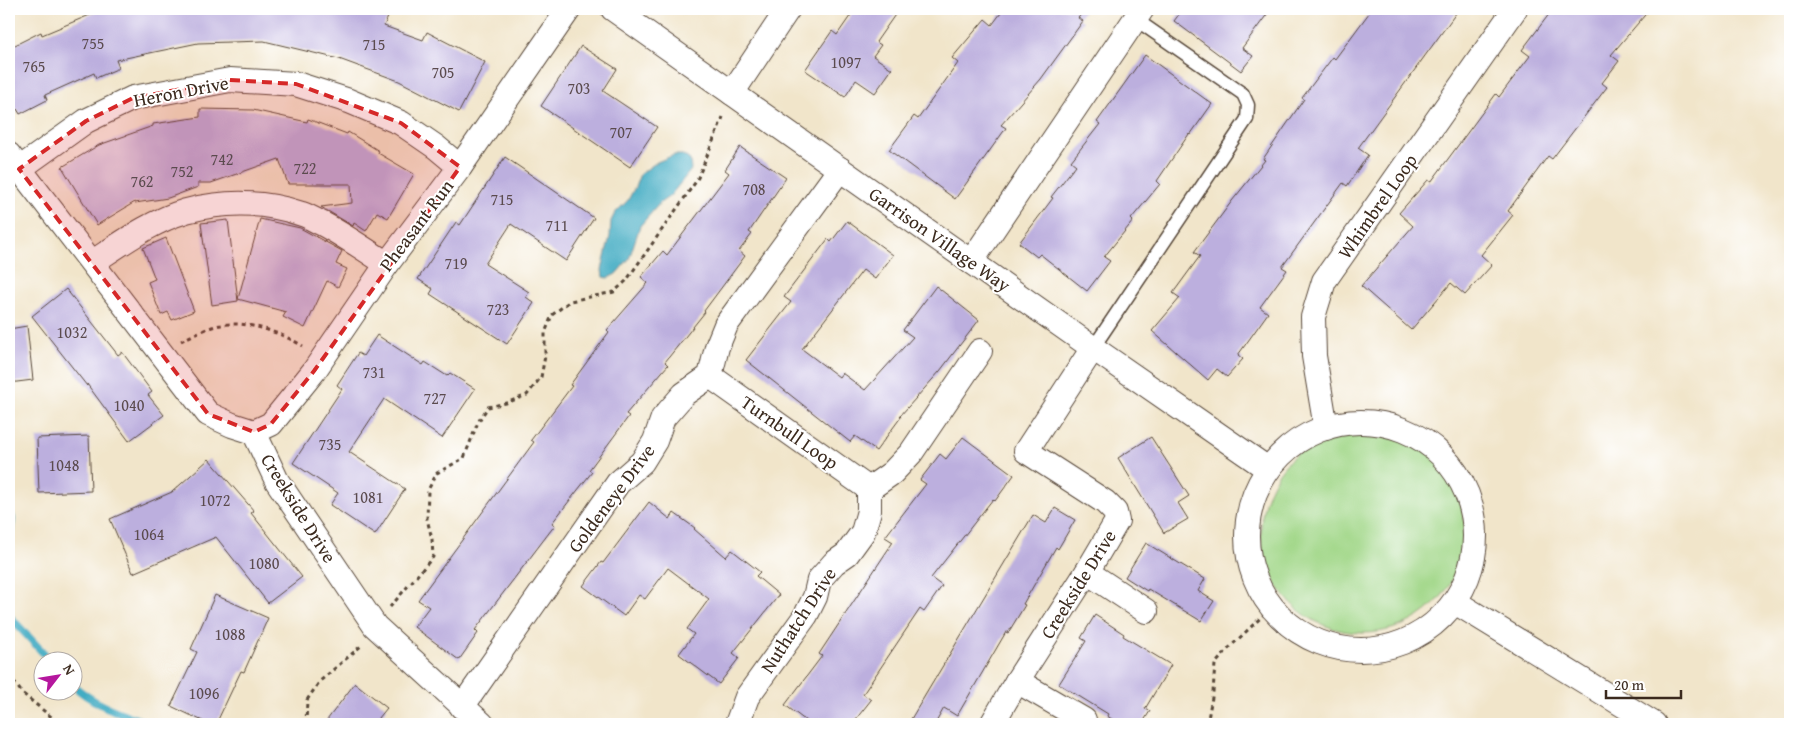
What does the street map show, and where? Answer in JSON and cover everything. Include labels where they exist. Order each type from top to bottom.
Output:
[{"type":"street","name":"Pheasant Run","points":[[254,432],[271,424],[323,358],[388,264],[460,167],[569,9]]},
{"type":"street","name":"Garrison Village Way","points":[[612,9],[1268,469]]},
{"type":"street","points":[[732,93],[788,9]]},
{"type":"street","name":"Whimbrel Loop","points":[[1326,428],[1314,356],[1313,317],[1324,282],[1515,9]]},
{"type":"street","points":[[971,262],[1139,14]]},
{"type":"street","name":"Heron Drive","points":[[14,162],[86,121],[132,98],[230,80],[296,84],[349,101],[401,124],[436,147],[460,167]]},
{"type":"street","name":"Creekside Drive","points":[[14,162],[93,262],[208,414],[232,426],[254,432],[277,481],[375,626],[482,724]]},
{"type":"street","points":[[710,376],[717,348],[726,324],[840,169]]},
{"type":"street","points":[[93,262],[148,227],[185,212],[212,206],[240,204],[272,206],[303,214],[344,235],[388,264]]},
{"type":"street","name":"Creekside Drive","points":[[992,724],[1087,572],[1116,521],[1115,512],[1105,502],[1026,450],[1094,348]]},
{"type":"street","points":[[869,488],[892,473],[911,453],[980,351]]},
{"type":"street","name":"Turnbull Loop","points":[[710,376],[869,488]]},
{"type":"street","name":"Goldeneye Drive","points":[[462,707],[618,483],[642,462],[655,441],[663,418],[684,394],[710,376]]},
{"type":"street","points":[[1366,422],[1391,426],[1414,435],[1442,456],[1463,486],[1473,516],[1474,552],[1466,581],[1455,602],[1432,626],[1406,642],[1371,650],[1333,647],[1311,640],[1293,629],[1271,608],[1259,588],[1248,553],[1247,523],[1256,490],[1268,469],[1290,446],[1315,431],[1326,428],[1341,424],[1366,422]]},
{"type":"street","name":"Nuthatch Drive","points":[[737,724],[747,697],[806,615],[820,580],[834,563],[847,554],[863,532],[869,511],[869,488]]},
{"type":"street","points":[[1087,572],[1146,611]]},
{"type":"street","points":[[1455,602],[1654,724]]},
{"type":"street","points":[[1018,680],[1084,720]]},
{"type":"lane","points":[[1094,348],[1247,119],[1248,105],[1243,94],[1139,14]]},
{"type":"path","points":[[306,724],[307,700],[320,681],[359,648],[433,557],[428,519],[428,490],[437,473],[464,458],[478,422],[488,407],[527,395],[541,377],[545,356],[545,332],[552,315],[570,301],[614,292],[626,281],[697,180],[732,93]]},
{"type":"path","points":[[161,353],[191,336],[221,325],[251,325],[288,337],[323,358]]},
{"type":"path","points":[[1207,724],[1213,692],[1215,664],[1271,608]]},
{"type":"path","points":[[9,675],[22,693],[60,724]]},
{"type":"highlighted area","points":[[230,80],[296,84],[401,123],[460,167],[314,371],[271,424],[254,432],[208,414],[19,169],[86,121],[133,98]]},
{"type":"green space","points":[[1363,429],[1383,431],[1411,441],[1428,452],[1442,466],[1457,492],[1463,511],[1465,531],[1463,551],[1453,579],[1442,596],[1428,610],[1402,625],[1383,631],[1363,633],[1343,631],[1315,621],[1298,610],[1284,596],[1269,570],[1263,551],[1261,531],[1263,511],[1273,483],[1284,466],[1298,452],[1324,437],[1343,431]]},
{"type":"water","points":[[674,155],[683,155],[690,160],[691,170],[670,196],[660,203],[640,226],[629,259],[616,274],[608,278],[603,277],[602,270],[610,236],[611,221],[615,213],[628,200],[640,174],[657,162]]},
{"type":"building","points":[[104,9],[366,9],[388,17],[384,26],[423,40],[427,32],[485,62],[459,112],[399,81],[339,59],[264,41],[198,43],[116,60],[119,68],[96,78],[94,73],[45,95],[47,100],[20,114],[17,109],[9,113],[9,48],[41,32],[42,35]]},
{"type":"building","points":[[855,9],[899,9],[876,42],[881,45],[873,56],[892,69],[875,93],[856,80],[845,97],[805,70],[832,31],[837,35]]},
{"type":"building","points":[[1004,9],[1086,9],[1078,18],[1083,21],[1041,79],[1001,125],[1006,128],[955,199],[889,150],[914,116],[918,119],[958,63],[952,58],[985,19],[992,25]]},
{"type":"building","points":[[1183,9],[1271,9],[1242,48],[1253,56],[1241,71],[1174,21]]},
{"type":"building","points":[[1372,9],[1459,9],[1358,148],[1368,155],[1347,186],[1343,183],[1282,267],[1287,270],[1260,307],[1268,313],[1238,355],[1243,359],[1227,377],[1217,369],[1208,380],[1152,331],[1180,298],[1173,293],[1200,256],[1194,252],[1265,160],[1263,159],[1304,99],[1302,98],[1333,57],[1335,59]]},
{"type":"building","points":[[1553,9],[1650,9],[1611,55],[1619,61],[1602,83],[1607,87],[1552,159],[1548,156],[1508,211],[1513,215],[1481,255],[1492,265],[1465,295],[1451,283],[1411,330],[1361,286],[1413,226],[1399,213],[1428,180],[1431,182],[1496,94],[1499,97],[1530,56],[1522,50]]},
{"type":"building","points":[[581,46],[617,69],[603,91],[657,127],[630,167],[541,106]]},
{"type":"building","points":[[1145,55],[1212,104],[1157,181],[1160,184],[1131,219],[1133,221],[1104,257],[1110,261],[1087,291],[1040,254],[1037,257],[1019,243],[1076,165],[1071,161],[1100,124],[1097,122]]},
{"type":"building","points":[[200,109],[253,110],[307,122],[308,119],[347,134],[348,132],[379,151],[378,153],[414,174],[388,218],[377,212],[366,231],[354,223],[353,226],[321,207],[352,203],[351,184],[288,184],[279,159],[211,183],[198,183],[198,187],[168,198],[135,202],[97,225],[62,167],[99,145],[153,126],[153,124],[200,117]]},
{"type":"building","points":[[740,147],[786,178],[749,232],[752,234],[739,251],[745,256],[705,312],[665,362],[668,365],[626,414],[629,416],[589,470],[592,472],[552,523],[555,525],[475,630],[478,633],[459,660],[414,627],[429,607],[418,600],[534,442],[531,440],[572,386],[570,385],[609,332],[607,330],[648,283],[641,277],[663,251],[667,255],[729,173],[725,170]]},
{"type":"building","points":[[505,157],[594,218],[566,261],[511,224],[485,264],[529,292],[526,297],[534,303],[507,344],[430,294],[433,289],[418,279],[456,222],[460,225]]},
{"type":"building","points":[[260,219],[300,228],[342,251],[336,264],[347,269],[338,287],[327,281],[305,328],[283,317],[286,312],[238,299]]},
{"type":"building","points":[[228,220],[238,301],[212,305],[201,223]]},
{"type":"building","points":[[847,221],[893,255],[875,279],[863,270],[802,349],[839,377],[842,373],[865,390],[913,337],[903,330],[936,286],[979,320],[940,371],[900,416],[876,451],[855,436],[850,442],[746,360],[791,302],[784,297],[828,239],[831,242]]},
{"type":"building","points":[[166,238],[194,311],[172,320],[168,312],[161,315],[148,282],[155,279],[143,248]]},
{"type":"building","points":[[66,289],[118,355],[122,352],[152,392],[148,395],[164,415],[129,441],[87,384],[87,386],[32,316]]},
{"type":"building","points":[[27,326],[33,380],[9,383],[9,329]]},
{"type":"building","points":[[377,335],[423,365],[425,362],[447,376],[450,373],[475,389],[442,438],[384,399],[349,452],[405,489],[375,535],[330,505],[338,493],[293,463],[342,389],[337,385],[358,353],[363,356]]},
{"type":"building","points":[[89,436],[91,491],[39,493],[37,438]]},
{"type":"building","points":[[963,437],[1014,475],[995,501],[993,499],[931,578],[942,586],[924,612],[920,609],[863,694],[871,700],[852,724],[810,724],[785,705],[822,656],[819,654],[893,542],[885,537],[926,484],[920,480],[940,454],[946,459]]},
{"type":"building","points":[[1151,437],[1189,496],[1178,503],[1188,519],[1164,533],[1118,458]]},
{"type":"building","points":[[209,459],[254,511],[251,513],[302,577],[268,603],[216,537],[133,573],[110,519],[172,492]]},
{"type":"building","points":[[649,502],[670,519],[674,513],[695,528],[726,557],[732,550],[760,572],[756,576],[779,595],[733,653],[739,658],[719,684],[679,654],[694,634],[687,629],[709,599],[668,568],[645,599],[639,595],[624,616],[583,586],[601,562],[603,563]]},
{"type":"building","points":[[1055,508],[1075,520],[1058,549],[1056,547],[1023,604],[1025,605],[1008,633],[1006,632],[957,716],[944,708],[935,724],[908,724],[1033,515],[1046,523]]},
{"type":"building","points":[[1146,543],[1205,579],[1198,591],[1214,601],[1201,621],[1125,577]]},
{"type":"building","points":[[215,595],[268,618],[244,672],[241,671],[216,724],[209,724],[171,706],[197,652],[191,649]]},
{"type":"building","points":[[1095,615],[1124,634],[1123,636],[1171,665],[1145,709],[1150,711],[1142,724],[1120,724],[1107,716],[1108,714],[1059,684],[1086,641],[1081,638]]},
{"type":"building","points":[[355,683],[387,708],[374,724],[324,724]]},
{"type":"waterway","points":[[9,448],[11,453],[9,466]]},
{"type":"waterway","points":[[9,510],[12,519],[9,540]]},
{"type":"waterway","points":[[9,616],[41,650]]},
{"type":"waterway","points":[[82,693],[99,703],[150,724]]}]
